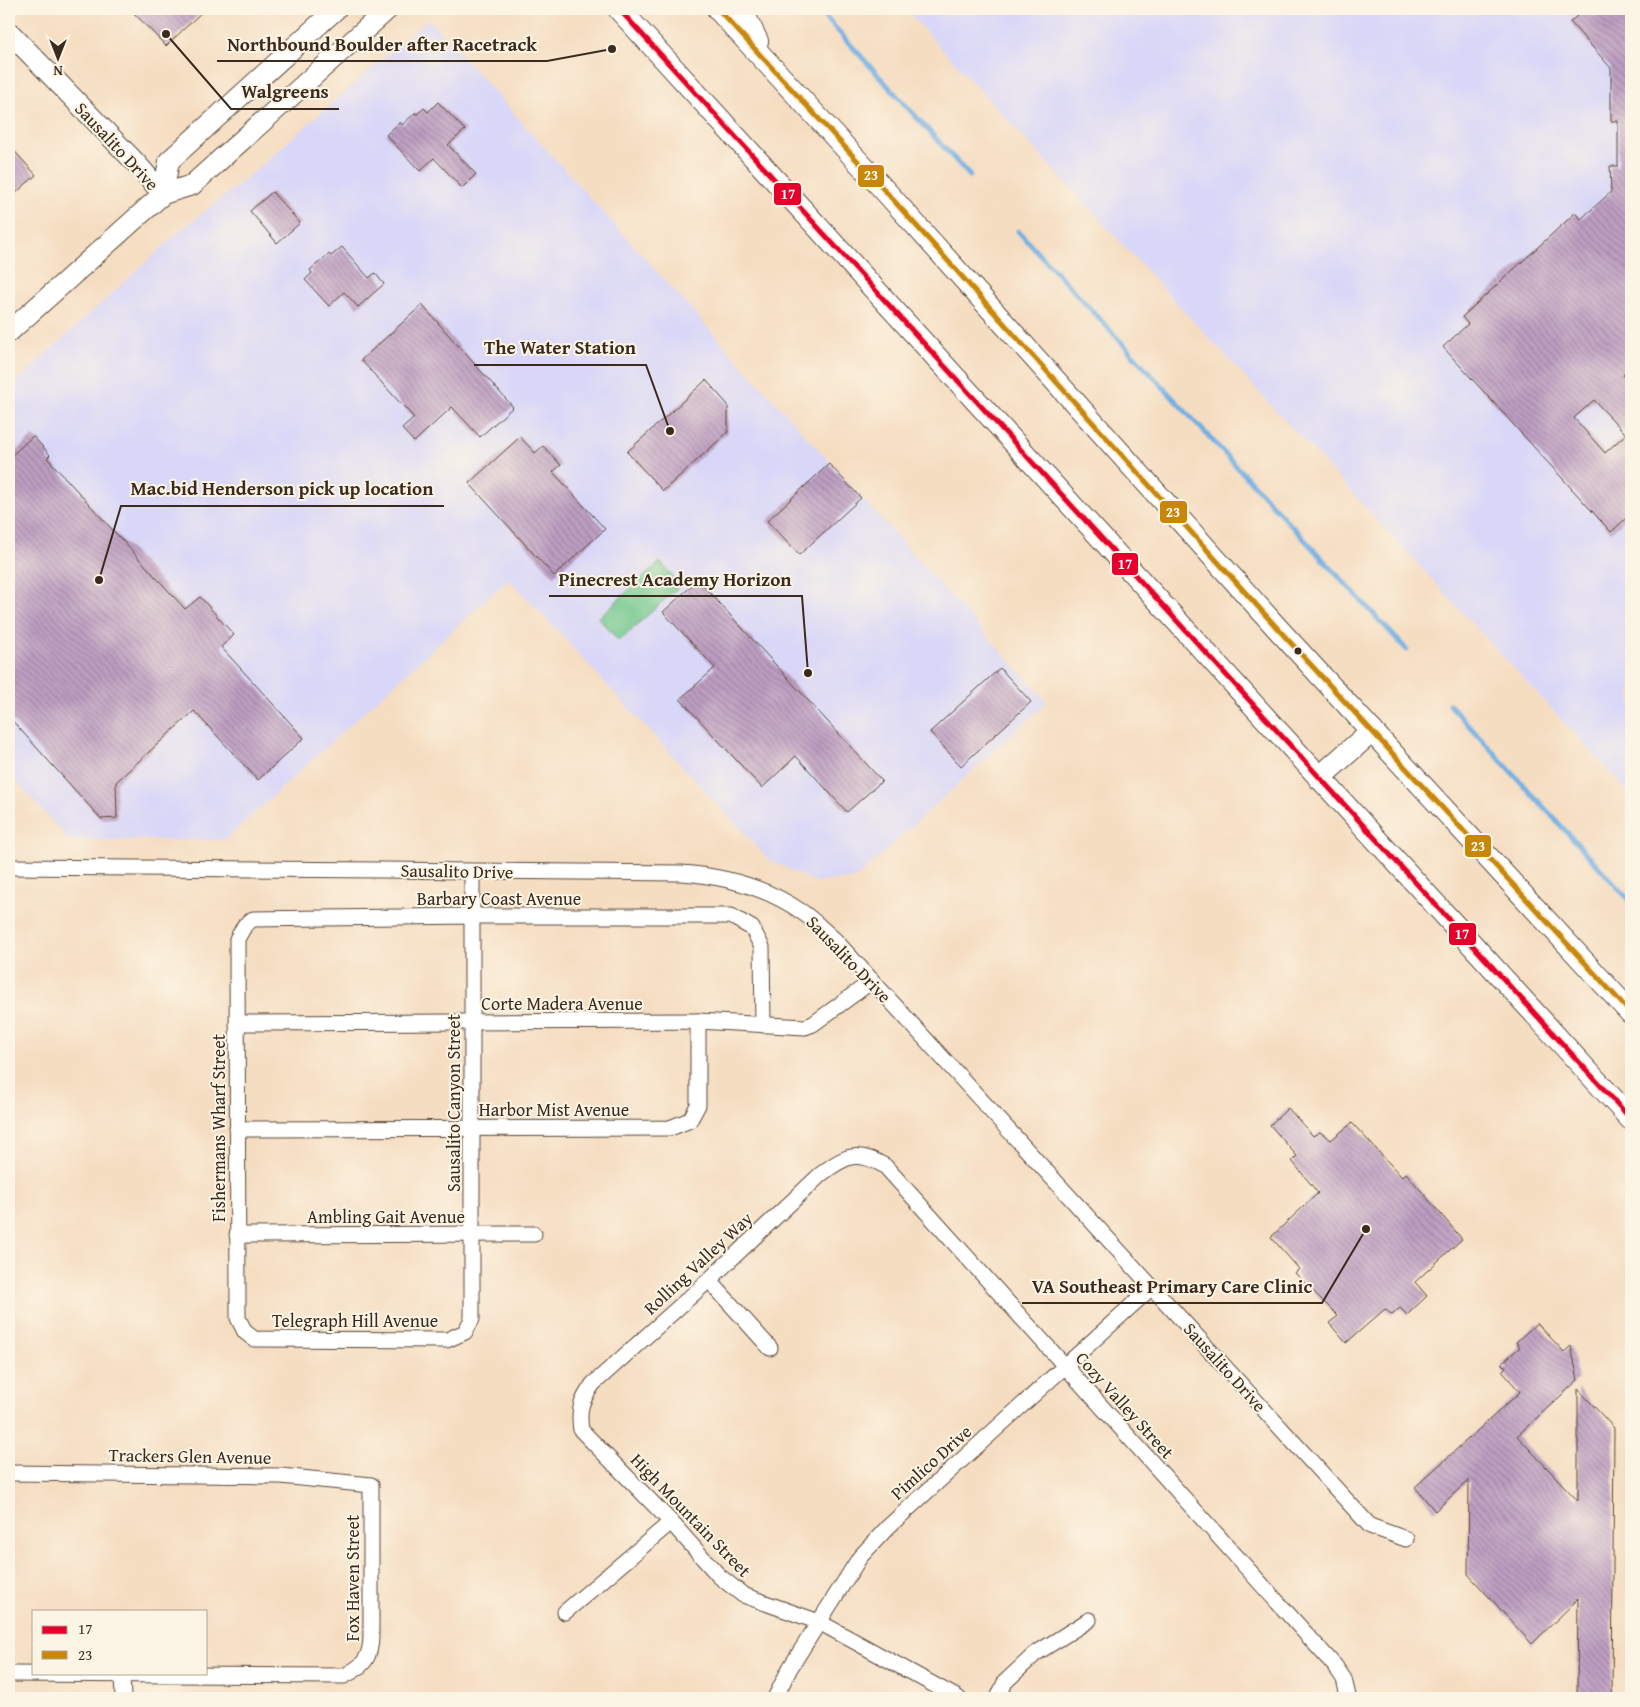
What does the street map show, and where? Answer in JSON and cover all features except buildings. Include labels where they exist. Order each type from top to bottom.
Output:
[{"type":"main road","points":[[163,194],[169,160],[336,9]]},
{"type":"main road","points":[[9,332],[163,194],[192,185],[388,9]]},
{"type":"main road","points":[[619,9],[1631,1119]]},
{"type":"main road","points":[[718,9],[1372,731],[1631,1013]]},
{"type":"main road","points":[[741,9],[769,64]]},
{"type":"main road","name":"Sausalito Drive","points":[[9,32],[136,163],[163,194]]},
{"type":"main road","points":[[1319,778],[1372,731]]},
{"type":"street","name":"Sausalito Drive","points":[[9,867],[220,867],[472,872],[681,873],[708,875],[740,882],[772,894],[803,912],[835,940],[1370,1526],[1406,1539]]},
{"type":"street","name":"Sausalito Canyon Street","points":[[465,1332],[472,1318],[472,872]]},
{"type":"street","name":"Barbary Coast Avenue","points":[[245,924],[253,919],[472,916],[731,916],[752,928],[762,947],[763,1025]]},
{"type":"street","name":"Fishermans Wharf Street","points":[[245,924],[237,939],[236,1023],[238,1318],[245,1332]]},
{"type":"street","name":"Corte Madera Avenue","points":[[236,1023],[698,1022],[805,1027],[813,1024],[872,981]]},
{"type":"street","name":"Harbor Mist Avenue","points":[[237,1129],[670,1128],[690,1120],[698,1105],[698,1022]]},
{"type":"street","name":"Rolling Valley Way","points":[[579,1414],[583,1397],[593,1384],[820,1175],[839,1160],[858,1155]]},
{"type":"street","name":"Cozy Valley Street","points":[[858,1155],[872,1159],[885,1166],[1335,1666],[1344,1679],[1348,1697]]},
{"type":"street","name":"Ambling Gait Avenue","points":[[237,1235],[534,1234]]},
{"type":"street","points":[[708,1280],[770,1348]]},
{"type":"street","name":"Pimlico Drive","points":[[774,1698],[790,1668],[860,1557],[888,1526],[1152,1286]]},
{"type":"street","name":"Telegraph Hill Avenue","points":[[245,1332],[254,1339],[447,1340],[465,1332]]},
{"type":"street","name":"High Mountain Street","points":[[579,1414],[581,1430],[671,1522],[719,1576],[744,1595],[819,1622],[958,1698]]},
{"type":"street","name":"Trackers Glen Avenue","points":[[9,1473],[282,1476],[371,1485]]},
{"type":"street","name":"Fox Haven Street","points":[[122,1674],[344,1676],[360,1668],[371,1649],[371,1485]]},
{"type":"street","points":[[565,1612],[671,1522]]},
{"type":"street","points":[[998,1698],[1005,1682],[1035,1654],[1089,1620]]},
{"type":"street","points":[[9,1674],[122,1674],[123,1698]]},
{"type":"shaded area","points":[[905,9],[1631,9],[1631,795]]},
{"type":"shaded area","points":[[428,19],[1047,702],[855,879],[815,882],[768,859],[509,579],[225,840],[69,840],[9,773],[9,388],[181,230],[241,183]]},
{"type":"green space","points":[[660,562],[681,585],[619,641],[598,618]]},
{"type":"waterway","points":[[818,9],[970,176]]},
{"type":"waterway","points":[[1018,231],[1407,650]]},
{"type":"waterway","points":[[1449,704],[1631,902]]},
{"type":"transit line","name":"17","points":[[619,9],[1631,1119]]},
{"type":"transit line","name":"23","points":[[718,9],[887,193],[1278,629],[1631,1013]]},
{"type":"place","name":"Walgreens","points":[[166,34]]},
{"type":"place","name":"Northbound Boulder after Racetrack","points":[[612,49]]},
{"type":"place","name":"The Water Station","points":[[670,431]]},
{"type":"place","name":"Mac.bid Henderson pick up location","points":[[99,580]]},
{"type":"place","name":"Pinecrest Academy Horizon","points":[[808,673]]},
{"type":"place","name":"VA Southeast Primary Care Clinic","points":[[1366,1229]]}]
